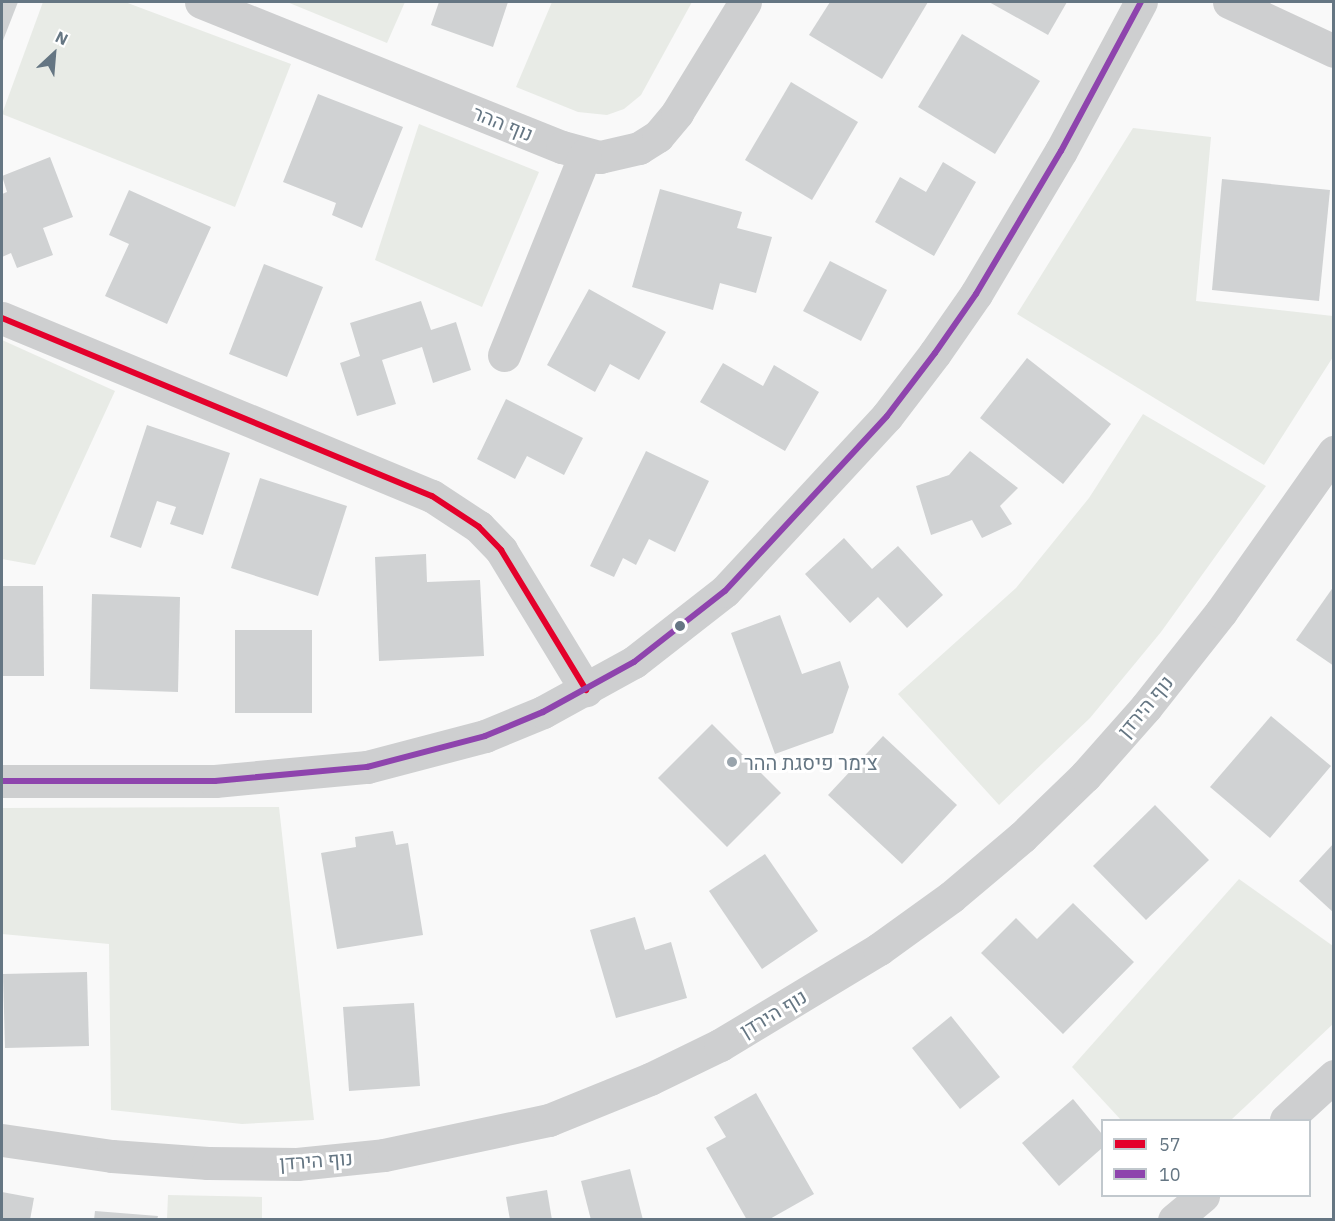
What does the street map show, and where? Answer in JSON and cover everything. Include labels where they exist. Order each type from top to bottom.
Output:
[{"type":"street","name":"נוף ההר","points":[[201,2],[585,155],[620,154],[658,136],[677,113],[745,2]]},
{"type":"street","points":[[2,781],[215,781],[367,767],[485,736],[586,690],[634,662],[724,591],[887,416],[976,294],[1095,91],[1141,2]]},
{"type":"street","points":[[1229,2],[1334,51]]},
{"type":"street","points":[[504,355],[585,155]]},
{"type":"street","points":[[2,318],[432,496],[479,527],[501,550],[586,690]]},
{"type":"street","name":"נוף הירדן","points":[[2,1140],[112,1156],[208,1163],[297,1164],[384,1155],[549,1120],[650,1079],[720,1045],[879,949],[951,897],[1030,830],[1085,776],[1153,699],[1221,612],[1334,452]]},
{"type":"street","points":[[1287,1119],[1334,1076]]},
{"type":"street","points":[[1174,1220],[1202,1197]]},
{"type":"shaded area","points":[[43,2],[125,2],[291,64],[235,207],[2,114]]},
{"type":"shaded area","points":[[287,2],[405,2],[387,43]]},
{"type":"shaded area","points":[[552,2],[692,2],[641,95],[624,109],[607,115],[578,112],[516,87]]},
{"type":"shaded area","points":[[419,124],[539,172],[482,307],[375,260]]},
{"type":"shaded area","points":[[1133,128],[1211,137],[1196,301],[1333,316],[1333,357],[1264,465],[1017,314]]},
{"type":"shaded area","points":[[2,340],[115,391],[35,565],[2,559]]},
{"type":"shaded area","points":[[1143,414],[1266,486],[1161,632],[1090,718],[999,805],[898,694],[1016,588],[1089,498]]},
{"type":"shaded area","points":[[279,807],[314,1120],[242,1124],[111,1110],[109,944],[2,934],[2,808]]},
{"type":"shaded area","points":[[1239,879],[1333,946],[1333,1024],[1232,1119],[1120,1119],[1072,1067]]},
{"type":"shaded area","points":[[168,1195],[262,1197],[262,1219],[167,1219]]},
{"type":"building","points":[[2,2],[18,2],[2,43]]},
{"type":"building","points":[[439,2],[508,2],[493,47],[431,25]]},
{"type":"building","points":[[830,2],[928,2],[882,79],[809,35]]},
{"type":"building","points":[[989,2],[1067,2],[1048,35]]},
{"type":"building","points":[[962,34],[1040,81],[995,154],[918,107]]},
{"type":"building","points":[[791,82],[858,122],[812,200],[745,160]]},
{"type":"building","points":[[318,94],[403,127],[362,228],[332,215],[336,203],[283,182]]},
{"type":"building","points":[[50,157],[73,217],[43,228],[53,255],[17,268],[11,253],[2,257],[2,194],[7,192],[2,176]]},
{"type":"building","points":[[943,162],[976,182],[934,256],[875,222],[900,177],[926,192]]},
{"type":"building","points":[[1222,179],[1330,190],[1319,301],[1212,290]]},
{"type":"building","points":[[660,189],[742,212],[737,228],[772,237],[756,293],[720,283],[713,310],[632,287]]},
{"type":"building","points":[[129,190],[211,227],[167,324],[105,296],[129,244],[109,235]]},
{"type":"building","points":[[830,261],[887,290],[861,341],[803,311]]},
{"type":"building","points":[[264,264],[323,287],[287,377],[229,354]]},
{"type":"building","points":[[589,289],[666,332],[639,380],[610,364],[595,392],[547,365]]},
{"type":"building","points":[[421,301],[431,330],[456,322],[471,370],[433,383],[422,347],[382,360],[396,404],[357,416],[340,363],[360,356],[350,323]]},
{"type":"building","points":[[1027,358],[1111,424],[1063,484],[980,418]]},
{"type":"building","points":[[723,363],[763,386],[774,365],[819,392],[785,451],[700,402]]},
{"type":"building","points":[[506,399],[583,438],[564,475],[527,456],[515,479],[477,459]]},
{"type":"building","points":[[147,425],[230,453],[203,535],[170,524],[176,507],[157,501],[141,548],[110,537]]},
{"type":"building","points":[[646,451],[709,481],[675,552],[649,539],[636,565],[623,558],[614,577],[590,566]]},
{"type":"building","points":[[970,451],[1018,488],[1000,506],[1012,524],[982,538],[972,520],[931,535],[916,486],[949,475]]},
{"type":"building","points":[[260,478],[347,506],[318,596],[231,568]]},
{"type":"building","points":[[844,538],[872,569],[898,546],[943,595],[907,628],[878,597],[850,623],[805,574]]},
{"type":"building","points":[[426,554],[427,582],[480,580],[484,656],[379,661],[375,557]]},
{"type":"building","points":[[2,586],[43,586],[44,676],[2,676]]},
{"type":"building","points":[[1334,586],[1334,666],[1296,640]]},
{"type":"building","points":[[92,594],[180,597],[178,692],[90,689]]},
{"type":"building","points":[[780,615],[802,674],[840,661],[849,687],[833,733],[775,754],[731,633]]},
{"type":"building","points":[[235,630],[312,630],[312,713],[235,713]]},
{"type":"building","points":[[1271,716],[1331,766],[1270,838],[1210,787]]},
{"type":"building","points":[[712,724],[781,793],[727,847],[658,778]]},
{"type":"building","points":[[883,736],[957,805],[902,864],[828,795]]},
{"type":"building","points":[[1155,805],[1209,860],[1146,920],[1093,866]]},
{"type":"building","points":[[393,831],[396,845],[408,843],[423,935],[337,949],[321,853],[356,847],[355,837]]},
{"type":"building","points":[[1334,843],[1334,913],[1299,881]]},
{"type":"building","points":[[765,854],[818,931],[762,969],[709,891]]},
{"type":"building","points":[[1073,903],[1134,962],[1063,1034],[981,953],[1016,918],[1037,939]]},
{"type":"building","points":[[635,917],[645,950],[671,942],[687,998],[616,1018],[590,930]]},
{"type":"building","points":[[87,972],[89,1046],[5,1048],[3,974]]},
{"type":"building","points":[[414,1003],[420,1086],[349,1091],[343,1007]]},
{"type":"building","points":[[951,1016],[1000,1077],[960,1109],[912,1048]]},
{"type":"building","points":[[756,1093],[814,1194],[768,1220],[747,1220],[706,1148],[726,1137],[714,1117]]},
{"type":"building","points":[[1073,1099],[1101,1133],[1101,1149],[1059,1186],[1022,1143]]},
{"type":"building","points":[[630,1169],[643,1220],[591,1220],[581,1181]]},
{"type":"building","points":[[547,1190],[552,1220],[510,1220],[506,1197]]},
{"type":"building","points":[[2,1192],[34,1198],[30,1220],[2,1220]]},
{"type":"building","points":[[95,1211],[158,1216],[157,1220],[94,1220]]},
{"type":"transit line","name":"10","points":[[2,781],[215,781],[367,767],[485,736],[543,712],[634,662],[725,591],[887,416],[976,294],[1061,151],[1141,2]]},
{"type":"transit line","name":"57","points":[[2,318],[432,496],[479,527],[501,550],[586,690]]},
{"type":"place","name":"צימר פיסגת ההר","points":[[732,762]]}]
